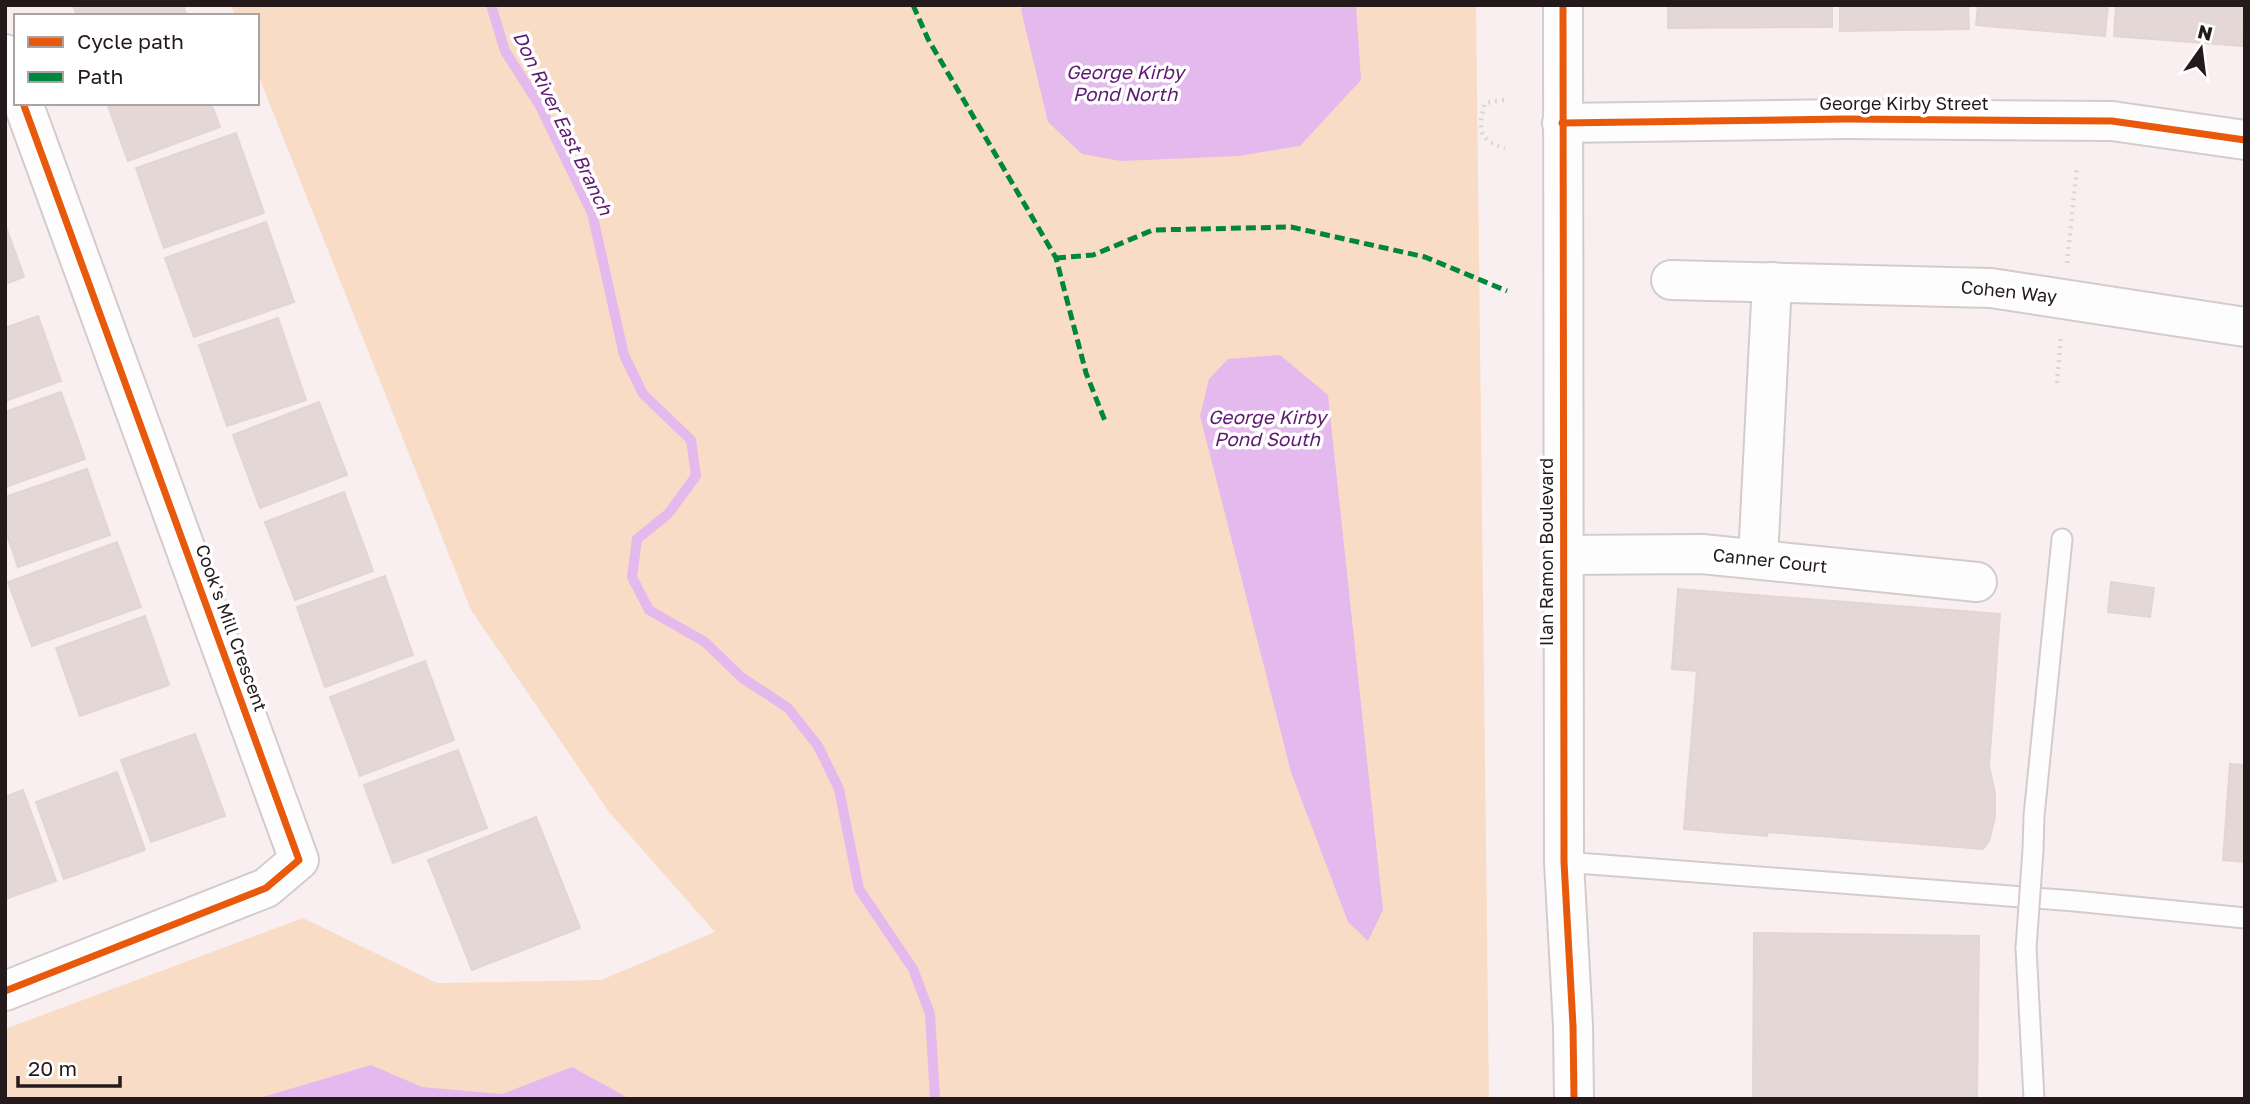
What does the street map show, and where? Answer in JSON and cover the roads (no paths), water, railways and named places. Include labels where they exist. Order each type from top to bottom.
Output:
[{"type":"street","name":"Ilan Ramon Boulevard","points":[[1563,5],[1564,862],[1574,1099]]},
{"type":"street","points":[[5,54],[14,78]]},
{"type":"street","name":"Cook's Mill Crescent","points":[[5,991],[266,888],[299,860],[24,105]]},
{"type":"street","name":"George Kirby Street","points":[[1562,123],[1845,119],[2112,121],[2245,140]]},
{"type":"street","name":"Cohen Way","points":[[1671,279],[1991,288],[2245,327]]},
{"type":"street","points":[[1758,559],[1772,282]]},
{"type":"street","name":"Canner Court","points":[[1563,555],[1702,554],[1977,582]]},
{"type":"lane","points":[[2034,1099],[2026,948],[2034,816],[2062,539]]},
{"type":"lane","points":[[1564,862],[2074,901],[2245,918]]},
{"type":"water","name":"George Kirby Pond North","points":[[1024,5],[1356,5],[1361,80],[1300,146],[1238,156],[1121,161],[1082,154],[1048,122],[1021,10]]},
{"type":"water","name":"George Kirby Pond South","points":[[1280,355],[1328,395],[1383,910],[1368,941],[1348,922],[1291,772],[1200,416],[1209,379],[1228,359]]},
{"type":"water","points":[[371,1065],[422,1087],[502,1094],[572,1067],[626,1099],[256,1099]]},
{"type":"waterway","name":"Don River East Branch","points":[[491,5],[505,51],[540,106],[592,213],[624,355],[643,394],[691,440],[696,476],[668,514],[637,539],[632,577],[649,610],[705,642],[741,677],[788,708],[818,746],[839,789],[859,889],[913,969],[930,1014],[935,1099]]}]
